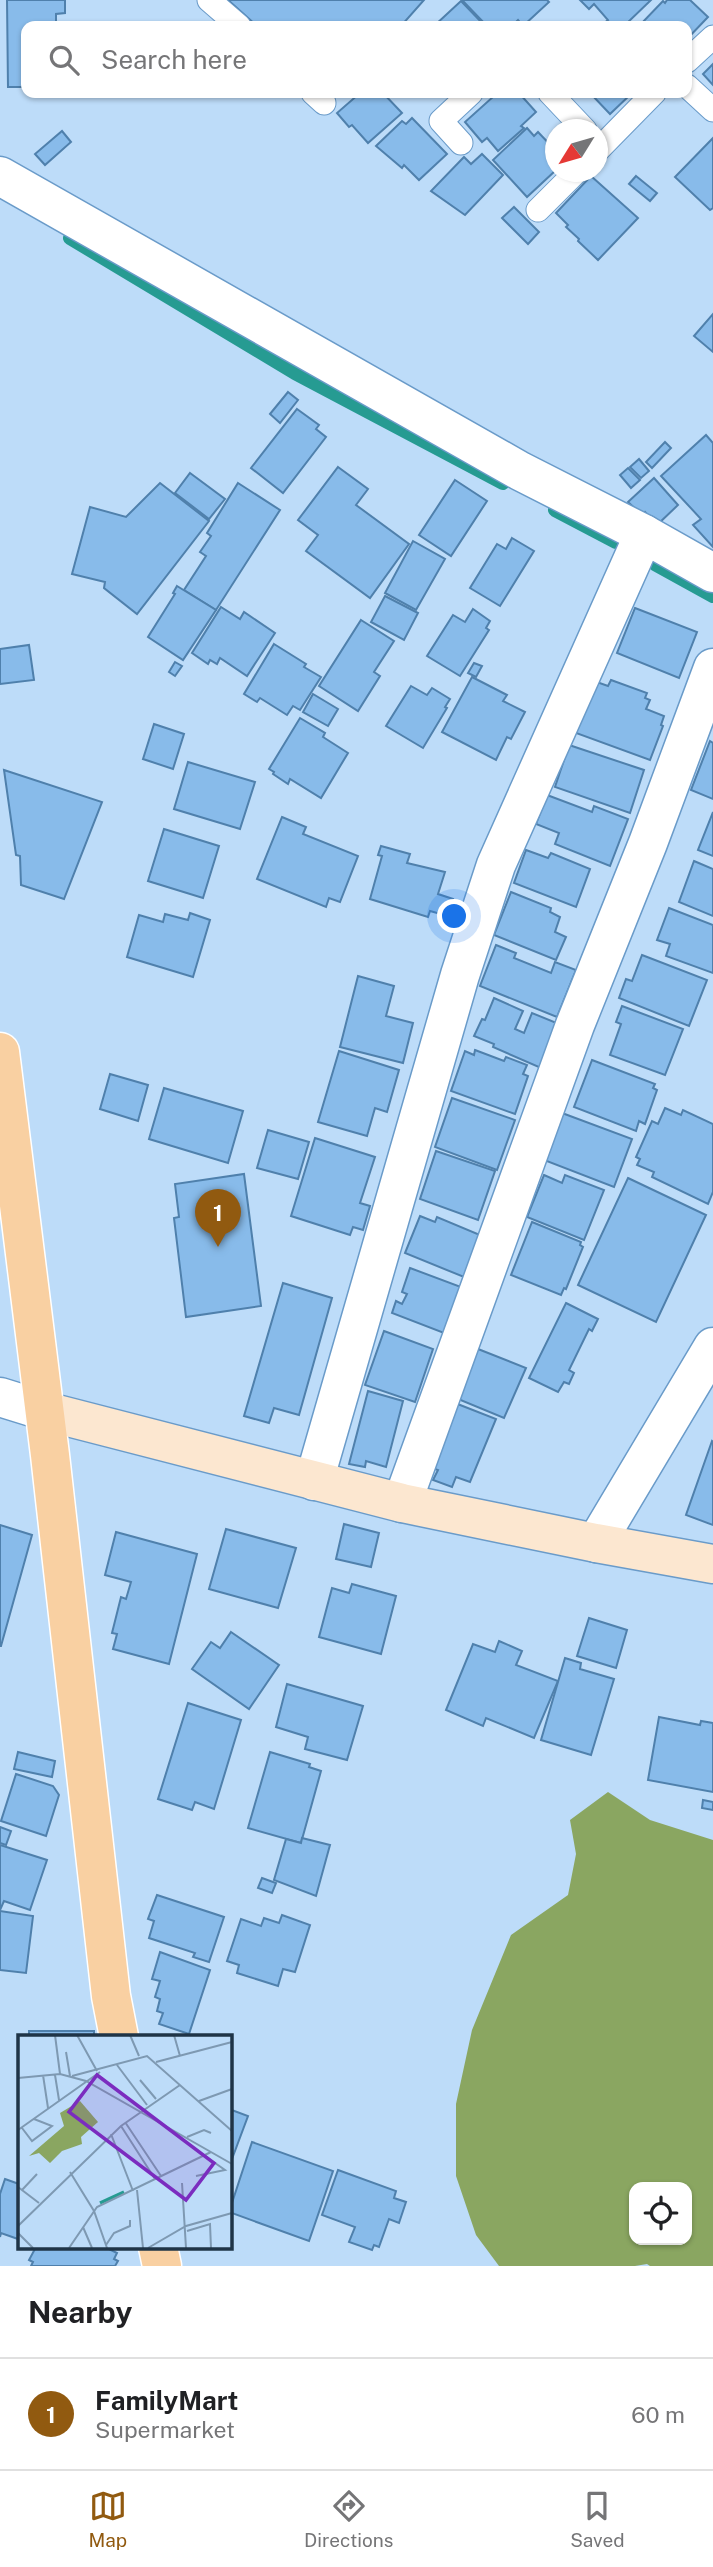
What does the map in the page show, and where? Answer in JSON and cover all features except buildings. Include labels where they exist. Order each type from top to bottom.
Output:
[{"type":"main road","points":[[0,1052],[45,1411],[111,1996],[119,2035]]},
{"type":"main road","points":[[159,2248],[162,2266]]},
{"type":"street","points":[[0,176],[520,471],[644,534],[713,573]]},
{"type":"street","points":[[314,1481],[460,975],[496,865],[644,534]]},
{"type":"street","points":[[402,1503],[575,1025],[648,844],[713,668]]},
{"type":"street","points":[[596,1543],[713,1347]]},
{"type":"street","points":[[0,1397],[402,1503],[713,1564]]},
{"type":"lane","points":[[209,0],[233,21]]},
{"type":"lane","points":[[692,56],[713,37]]},
{"type":"lane","points":[[692,91],[713,110]]},
{"type":"lane","points":[[461,143],[441,121],[466,98]]},
{"type":"lane","points":[[555,98],[575,119]]},
{"type":"lane","points":[[608,137],[649,98]]},
{"type":"lane","points":[[538,210],[566,182]]},
{"type":"green space","points":[[608,1792],[650,1820],[713,1840],[713,2266],[499,2266],[476,2235],[456,2176],[456,2104],[472,2030],[511,1935],[568,1895],[576,1854],[570,1820]]},
{"type":"waterway","points":[[70,238],[295,373],[503,483]]},
{"type":"waterway","points":[[555,510],[616,542]]},
{"type":"waterway","points":[[655,564],[713,596]]},
{"type":"place","name":"FamilyMart","points":[[218,1247]]}]
